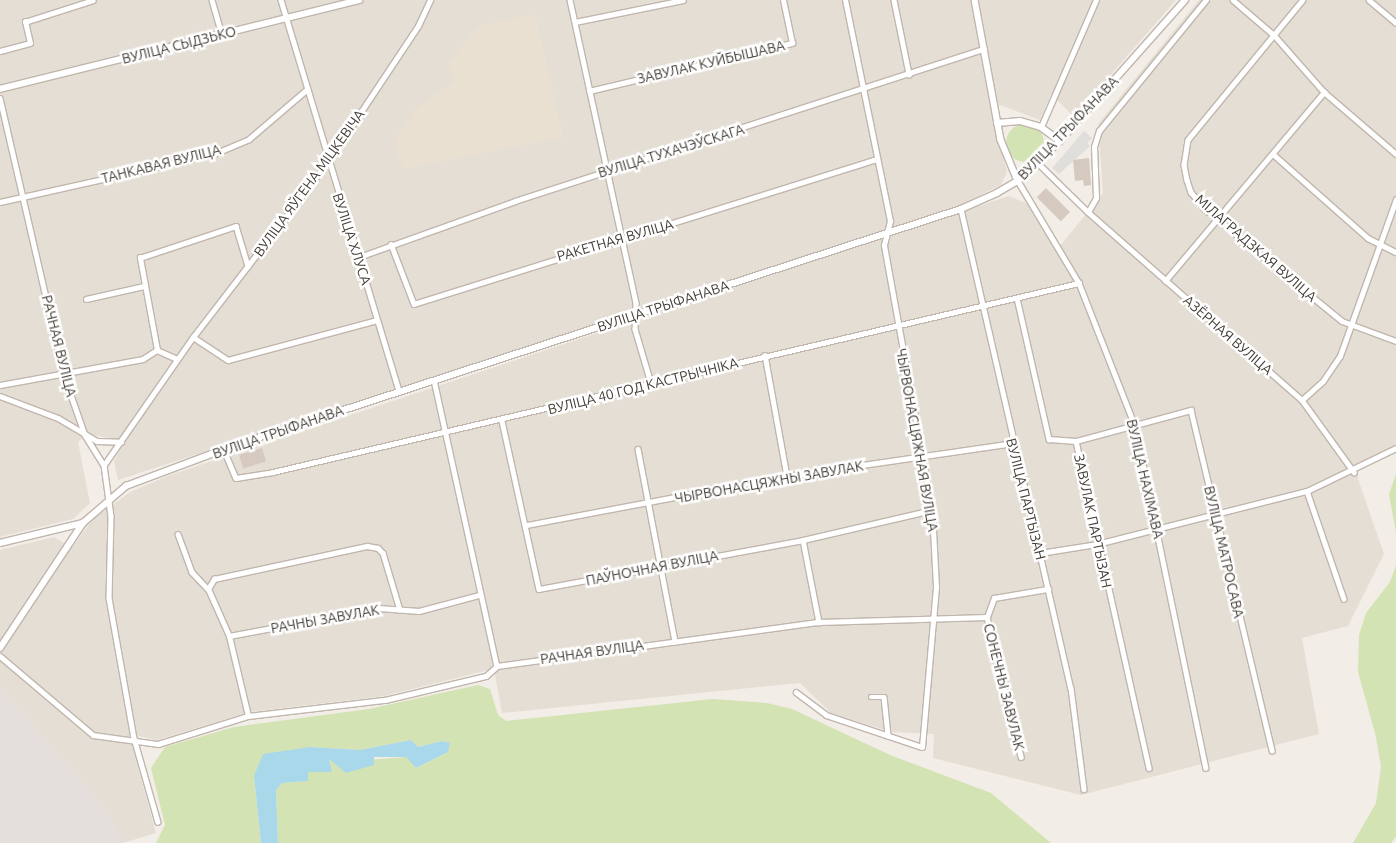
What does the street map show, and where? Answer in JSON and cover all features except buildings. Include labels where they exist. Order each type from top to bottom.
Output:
[{"type":"street","points":[[0,51],[30,43],[25,22],[93,0]]},
{"type":"street","points":[[212,0],[222,35]]},
{"type":"street","name":"ВУЛІЦА ХЛУСА","points":[[281,0],[305,91],[359,257],[399,392]]},
{"type":"street","name":"ВУЛІЦА СЫДЗЬКО","points":[[0,89],[359,0]]},
{"type":"street","name":"ВУЛІЦА ЯЎГЕНА МІЦКЕВІЧА","points":[[104,465],[193,337],[327,162],[418,26],[430,0]]},
{"type":"street","points":[[570,0],[622,238],[636,314],[635,329],[651,383]]},
{"type":"street","points":[[575,22],[683,0]]},
{"type":"street","name":"ЗАВУЛАК КУЙБЫШАВА","points":[[589,91],[792,43],[784,0]]},
{"type":"street","name":"ЧЫРВОНАСЦЯЖНАЯ ВУЛІЦА","points":[[796,692],[826,715],[922,747],[936,562],[932,510],[920,455],[884,245],[890,221],[845,0]]},
{"type":"street","points":[[894,0],[909,74]]},
{"type":"street","points":[[975,0],[997,123],[1005,156],[1018,181]]},
{"type":"street","points":[[1041,127],[1096,0]]},
{"type":"street","name":"ВУЛІЦА ТРЫФАНАВА","points":[[0,648],[83,523],[109,498],[160,472],[224,450],[636,314],[961,210],[1018,181],[1038,163],[1185,0]]},
{"type":"street","points":[[1088,212],[1096,198],[1094,147],[1099,131],[1206,0]]},
{"type":"street","points":[[1233,0],[1274,35],[1324,92],[1396,154]]},
{"type":"street","name":"МІЛАГРАДЗКАЯ ВУЛІЦА","points":[[1303,0],[1188,140],[1184,165],[1191,192],[1218,220],[1352,326],[1396,342]]},
{"type":"street","points":[[1369,0],[1396,23]]},
{"type":"street","name":"ВУЛІЦА ТУХАЧЭЎСКАГА","points":[[359,257],[391,244],[607,170],[862,91],[984,49]]},
{"type":"street","name":"ТАНКАВАЯ ВУЛІЦА","points":[[0,202],[214,154],[249,140],[305,91]]},
{"type":"street","points":[[1165,281],[1324,92]]},
{"type":"street","name":"РАЧНАЯ ВУЛІЦА","points":[[0,98],[64,375],[85,435],[104,465],[109,498],[109,598],[134,738],[158,822]]},
{"type":"street","points":[[997,123],[1013,120],[1041,127],[1060,140]]},
{"type":"street","points":[[1273,154],[1378,246],[1396,252]]},
{"type":"street","name":"РАКЕТНАЯ ВУЛІЦА","points":[[391,244],[414,304],[876,159]]},
{"type":"street","name":"АЗЁРНАЯ ВУЛІЦА","points":[[1038,163],[1088,212],[1302,400],[1354,472]]},
{"type":"street","name":"ВУЛІЦА НАХІМАВА","points":[[1018,181],[1079,283],[1135,426],[1206,768]]},
{"type":"street","points":[[1302,400],[1332,370],[1352,326],[1378,246],[1396,200]]},
{"type":"street","name":"ВУЛІЦА ПАРТЫЗАН","points":[[961,210],[1013,443],[1071,688],[1084,789]]},
{"type":"street","points":[[157,350],[140,258],[236,226],[248,266]]},
{"type":"street","name":"ВУЛІЦА 40 ГОД КАСТРЫЧНІКА","points":[[224,450],[236,478],[443,430],[502,421],[764,355],[897,327],[1079,283]]},
{"type":"street","points":[[86,299],[144,286]]},
{"type":"street","name":"ЗАВУЛАК ПАРТЫЗАН","points":[[1017,298],[1049,439],[1076,442],[1097,544],[1149,768]]},
{"type":"street","points":[[193,337],[228,360],[377,320]]},
{"type":"street","points":[[0,385],[64,375],[143,359],[157,350]]},
{"type":"street","points":[[157,350],[177,359]]},
{"type":"street","points":[[764,355],[787,476]]},
{"type":"street","points":[[434,380],[479,595],[497,666]]},
{"type":"street","points":[[0,396],[58,418],[85,435],[113,444],[120,442]]},
{"type":"street","name":"ВУЛІЦА МАТРОСАВА","points":[[1135,426],[1191,410],[1272,750]]},
{"type":"street","name":"ПАЎНОЧНАЯ ВУЛІЦА","points":[[502,421],[527,525],[539,589],[803,540],[932,510]]},
{"type":"street","points":[[1076,442],[1135,426]]},
{"type":"street","name":"ЧЫРВОНАСЦЯЖНЫ ЗАВУЛАК","points":[[527,525],[648,504],[787,476],[920,455],[1013,443]]},
{"type":"street","points":[[1040,553],[1097,544],[1215,516],[1307,491],[1354,472],[1396,448]]},
{"type":"street","points":[[638,449],[676,641]]},
{"type":"street","points":[[1307,491],[1344,599]]},
{"type":"street","points":[[0,543],[83,523]]},
{"type":"street","points":[[178,534],[192,572],[208,589],[229,636],[248,716]]},
{"type":"street","points":[[803,540],[819,622]]},
{"type":"street","points":[[208,589],[214,578],[367,546],[383,553],[400,610]]},
{"type":"street","points":[[987,617],[994,598],[1048,589]]},
{"type":"street","name":"РАЧНЫ ЗАВУЛАК","points":[[229,636],[379,608],[419,611],[479,595]]},
{"type":"street","name":"РАЧНАЯ ВУЛІЦА","points":[[134,738],[158,744],[248,716],[385,700],[486,676],[497,666],[819,622],[987,617]]},
{"type":"street","name":"СОНЕЧНЫ ЗАВУЛАК","points":[[987,617],[1021,758]]},
{"type":"street","points":[[0,656],[93,735],[134,738]]},
{"type":"street","points":[[871,697],[884,697],[888,736]]},
{"type":"shaded area","points":[[0,0],[1176,0],[1074,117],[1051,94],[1040,120],[1000,105],[990,106],[1007,172],[1001,185],[960,205],[118,480],[114,461],[125,441],[88,434],[78,442],[90,503],[73,519],[0,537]]},
{"type":"shaded area","points":[[1199,0],[1396,0],[1396,444],[1358,466],[1358,479],[1384,554],[1348,626],[1302,638],[1319,734],[1081,795],[933,758],[934,734],[891,732],[831,713],[800,683],[502,713],[495,675],[489,670],[384,696],[249,712],[157,740],[129,734],[156,833],[123,843],[0,689],[0,550],[54,537],[72,548],[92,520],[130,492],[170,475],[1009,196],[1026,203],[1056,251],[1103,193],[1098,124]]},
{"type":"shaded area","points":[[535,14],[563,137],[403,169],[394,141],[417,108],[454,82],[448,64],[479,26]]},
{"type":"shaded area","points":[[1084,131],[1092,138],[1087,143],[1090,146],[1059,174],[1052,168]]},
{"type":"shaded area","points":[[0,688],[105,809],[124,843],[0,843]]},
{"type":"green space","points":[[1025,124],[1038,130],[1044,143],[1038,156],[1025,162],[1012,156],[1006,143],[1012,130]]},
{"type":"green space","points":[[1396,474],[1396,533],[1389,494]]},
{"type":"green space","points":[[1396,565],[1396,836],[1391,843],[1353,843],[1376,803],[1381,767],[1376,737],[1358,672],[1359,635],[1366,613],[1390,582]]},
{"type":"green space","points":[[478,685],[490,689],[498,715],[506,721],[713,699],[767,703],[792,709],[890,755],[991,793],[1051,843],[278,843],[276,790],[282,783],[307,781],[307,772],[331,772],[329,759],[336,762],[406,757],[416,768],[448,752],[449,743],[442,741],[418,747],[411,740],[360,750],[310,747],[254,776],[261,843],[156,843],[165,825],[151,768],[165,747],[234,727],[369,709]]},
{"type":"water","points":[[411,740],[418,747],[442,741],[450,743],[448,752],[416,768],[406,757],[374,757],[374,765],[346,773],[329,759],[332,772],[308,772],[308,781],[282,783],[276,790],[278,843],[261,843],[254,776],[263,754],[310,747],[360,750]]}]
